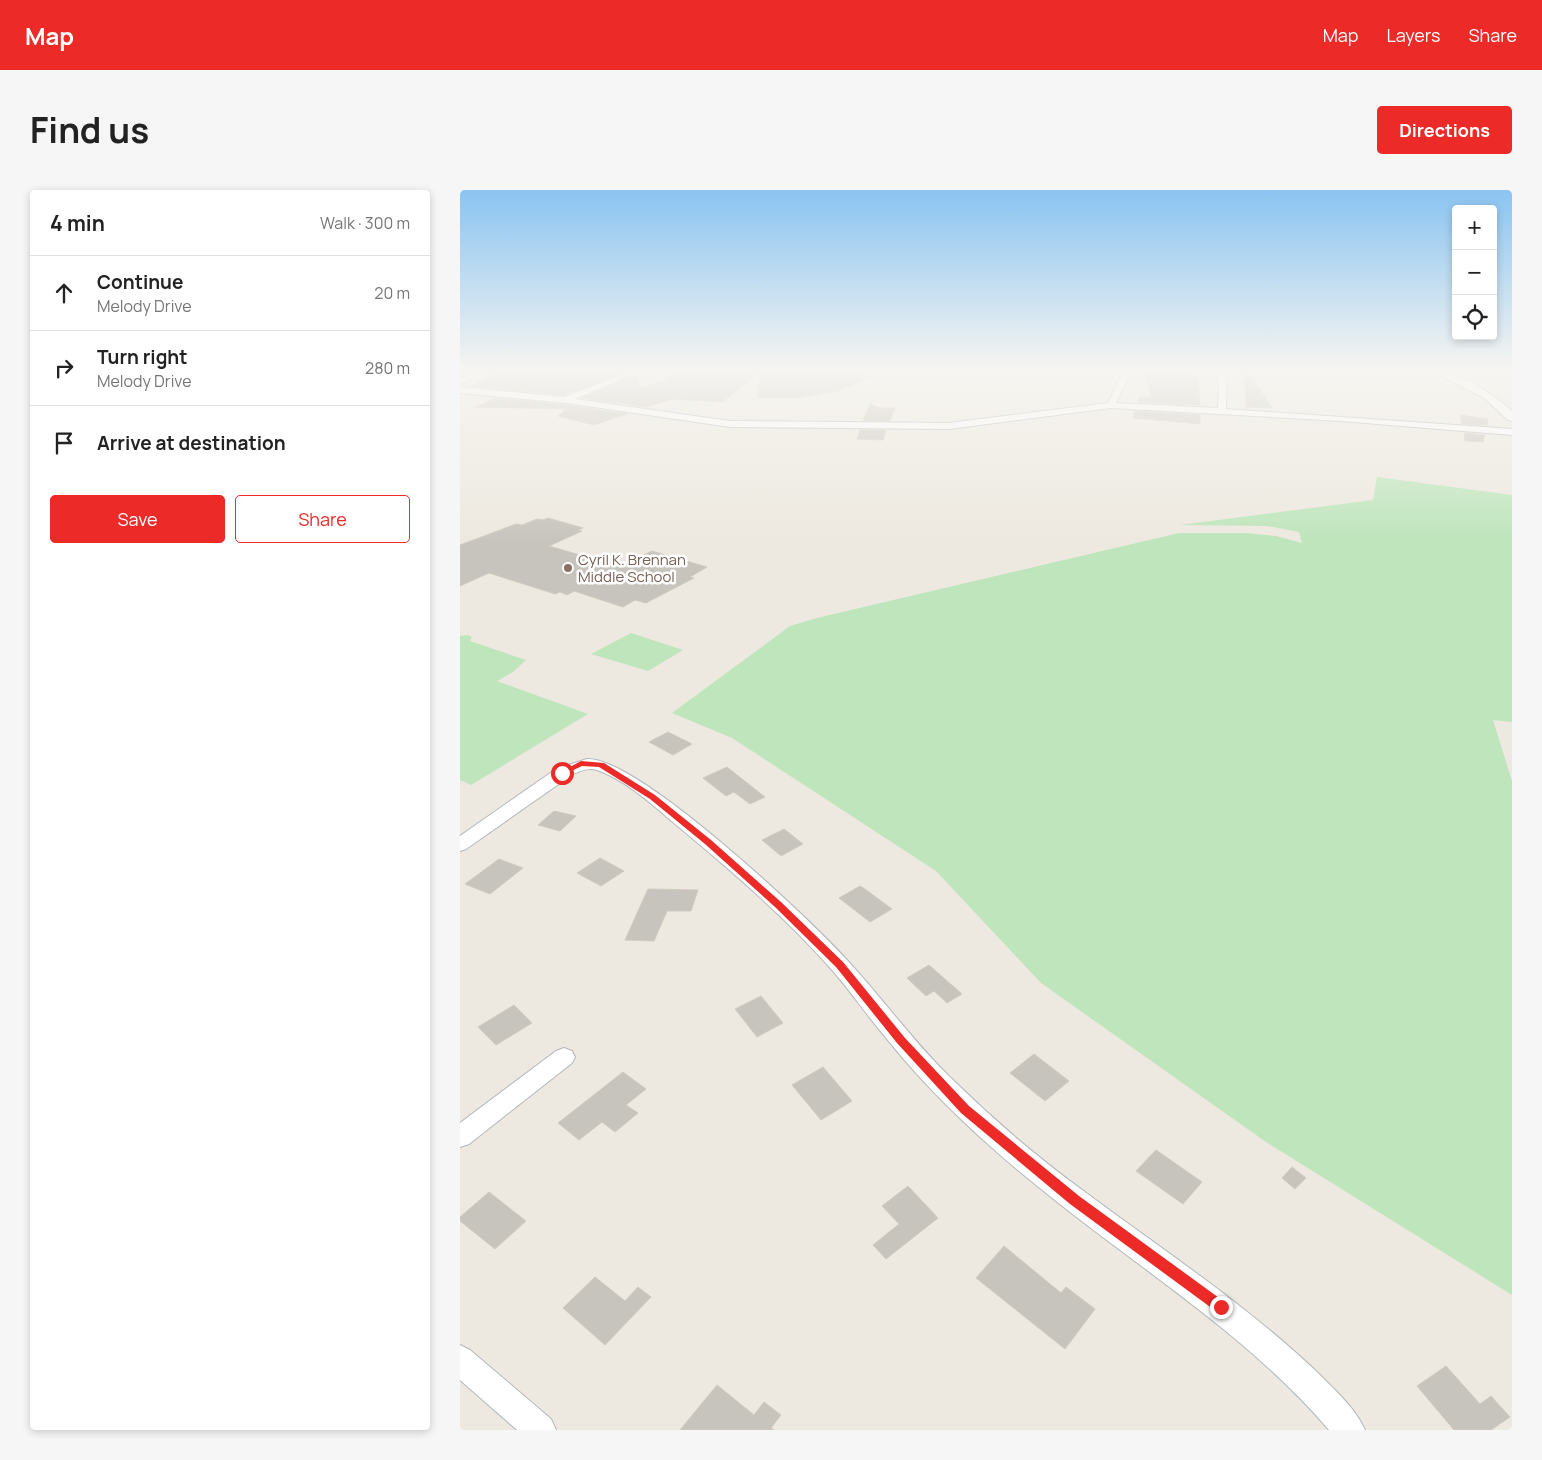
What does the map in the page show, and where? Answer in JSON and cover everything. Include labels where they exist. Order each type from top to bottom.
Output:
[{"type":"street","points":[[1441,427],[1512,432]]},
{"type":"street","points":[[460,845],[562,773],[581,764],[601,765],[652,797],[708,842],[778,905],[840,965],[901,1040],[965,1110],[1074,1200],[1221,1307],[1326,1401],[1349,1430]]},
{"type":"street","points":[[460,1137],[564,1057]]},
{"type":"street","points":[[460,1360],[540,1430]]},
{"type":"green space","points":[[1377,477],[1512,495],[1512,722],[1493,720],[1512,781],[1512,1295],[1266,1142],[1041,983],[936,871],[732,738],[672,713],[790,626],[817,618],[1179,533],[1246,533],[1276,536],[1302,543],[1299,532],[1267,526],[1180,525],[1373,500]]},
{"type":"green space","points":[[631,633],[683,650],[648,671],[591,654]]},
{"type":"green space","points":[[468,635],[472,637],[470,641],[526,660],[513,672],[497,681],[588,714],[471,785],[460,780],[460,636]]},
{"type":"building","points":[[860,430],[886,430],[883,440],[857,439]]},
{"type":"building","points":[[1464,433],[1485,435],[1483,442],[1465,441]]},
{"type":"building","name":"Cyril K. Brennan Middle School","points":[[548,518],[583,528],[578,530],[582,531],[549,546],[607,563],[611,561],[625,564],[652,551],[707,567],[690,577],[694,578],[646,603],[635,600],[623,607],[574,591],[567,595],[560,592],[555,594],[489,573],[460,586],[460,545],[516,524],[522,525],[537,519],[543,520]]},
{"type":"building","points":[[668,732],[692,744],[673,755],[649,742]]},
{"type":"building","points":[[727,767],[765,797],[750,804],[734,792],[726,796],[703,778]]},
{"type":"building","points":[[554,811],[576,816],[560,831],[538,825]]},
{"type":"building","points":[[784,829],[803,844],[781,856],[762,840]]},
{"type":"building","points":[[600,858],[624,871],[601,886],[577,873]]},
{"type":"building","points":[[499,859],[523,868],[490,894],[465,884]]},
{"type":"building","points":[[860,886],[892,909],[870,922],[839,898]]},
{"type":"building","points":[[648,889],[698,890],[691,911],[667,911],[654,941],[625,940]]},
{"type":"building","points":[[929,965],[962,994],[947,1003],[934,991],[926,996],[907,978]]},
{"type":"building","points":[[761,996],[783,1023],[757,1037],[735,1009]]},
{"type":"building","points":[[514,1005],[532,1023],[496,1045],[478,1027]]},
{"type":"building","points":[[1034,1054],[1069,1081],[1045,1101],[1010,1073]]},
{"type":"building","points":[[823,1067],[852,1101],[821,1120],[792,1085]]},
{"type":"building","points":[[623,1072],[646,1089],[626,1105],[638,1113],[615,1132],[602,1122],[579,1140],[558,1123]]},
{"type":"building","points":[[1156,1150],[1202,1182],[1183,1204],[1136,1171]]},
{"type":"building","points":[[1292,1167],[1306,1178],[1295,1189],[1282,1178]]},
{"type":"building","points":[[908,1186],[938,1218],[886,1259],[873,1245],[899,1224],[882,1206]]},
{"type":"building","points":[[489,1192],[526,1221],[495,1249],[460,1221],[460,1217]]},
{"type":"building","points":[[1004,1246],[1061,1293],[1066,1287],[1095,1309],[1065,1349],[976,1278]]},
{"type":"building","points":[[595,1277],[625,1301],[638,1287],[651,1297],[605,1345],[563,1308]]},
{"type":"building","points":[[1446,1366],[1480,1404],[1491,1396],[1510,1417],[1491,1430],[1454,1430],[1417,1386]]},
{"type":"building","points":[[717,1385],[754,1415],[764,1402],[781,1415],[771,1428],[774,1430],[680,1430]]},
{"type":"place","name":"Cyril K. Brennan Middle School","points":[[568,568]]},
{"type":"route","points":[[562,773],[581,764],[601,765],[652,797],[708,842],[778,905],[840,965],[901,1040],[965,1110],[1074,1200],[1221,1307]]}]
